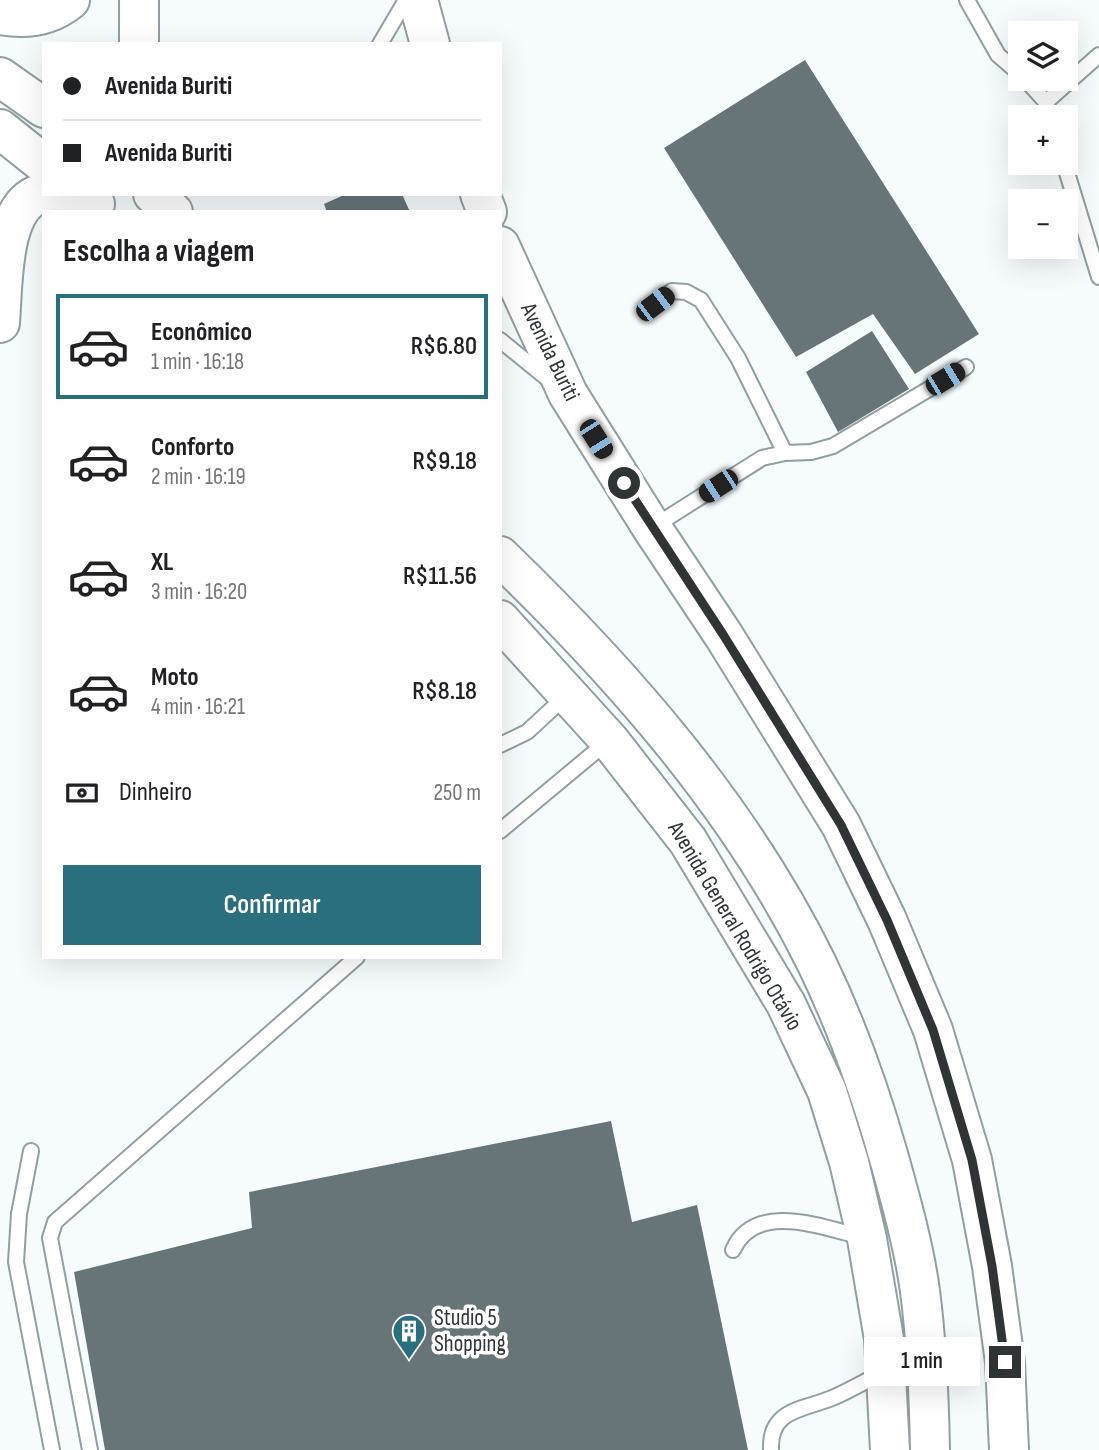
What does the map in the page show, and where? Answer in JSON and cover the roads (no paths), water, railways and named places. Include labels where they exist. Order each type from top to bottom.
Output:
[{"type":"main road","points":[[0,15],[18,19],[40,16],[62,7],[70,0]]},
{"type":"main road","points":[[139,0],[139,42]]},
{"type":"main road","points":[[418,0],[429,42]]},
{"type":"main road","points":[[0,77],[42,107]]},
{"type":"main road","points":[[0,129],[42,162]]},
{"type":"main road","points":[[0,323],[7,237],[22,193]]},
{"type":"main road","points":[[155,196],[171,210]]},
{"type":"main road","name":"Avenida Buriti","points":[[502,250],[568,394],[724,636],[841,825],[887,920],[933,1030],[972,1160],[992,1266],[1005,1362],[1009,1450]]},
{"type":"main road","name":"Avenida General Rodrigo Otávio","points":[[502,557],[555,609],[653,716],[755,855],[816,963],[846,1030],[873,1102],[900,1196],[920,1290],[930,1450]]},
{"type":"main road","name":"Avenida General Rodrigo Otávio","points":[[502,622],[610,740],[688,841],[786,1004],[827,1091],[849,1162],[867,1238],[884,1339],[890,1450]]},
{"type":"lane","points":[[381,42],[406,0]]},
{"type":"lane","points":[[968,0],[998,55],[1008,64]]},
{"type":"lane","points":[[1046,102],[1099,55]]},
{"type":"lane","points":[[1036,91],[1047,105]]},
{"type":"lane","points":[[1067,175],[1099,277]]},
{"type":"lane","points":[[655,304],[672,291],[687,292],[701,300],[738,358],[785,453]]},
{"type":"lane","points":[[502,342],[568,394]]},
{"type":"lane","points":[[652,528],[762,458],[785,453],[811,452],[833,446],[966,366]]},
{"type":"lane","points":[[502,744],[527,732],[568,694]]},
{"type":"lane","points":[[502,829],[610,740]]},
{"type":"lane","points":[[90,1450],[50,1238],[55,1222],[356,959]]},
{"type":"lane","points":[[31,1151],[16,1240],[16,1262],[52,1450]]},
{"type":"lane","points":[[733,1251],[738,1240],[747,1231],[776,1222],[803,1222],[867,1238]]},
{"type":"lane","points":[[771,1450],[778,1421],[788,1412],[832,1398],[886,1371]]},
{"type":"place","name":"Studio 5 Shopping","points":[[409,1361]]}]
